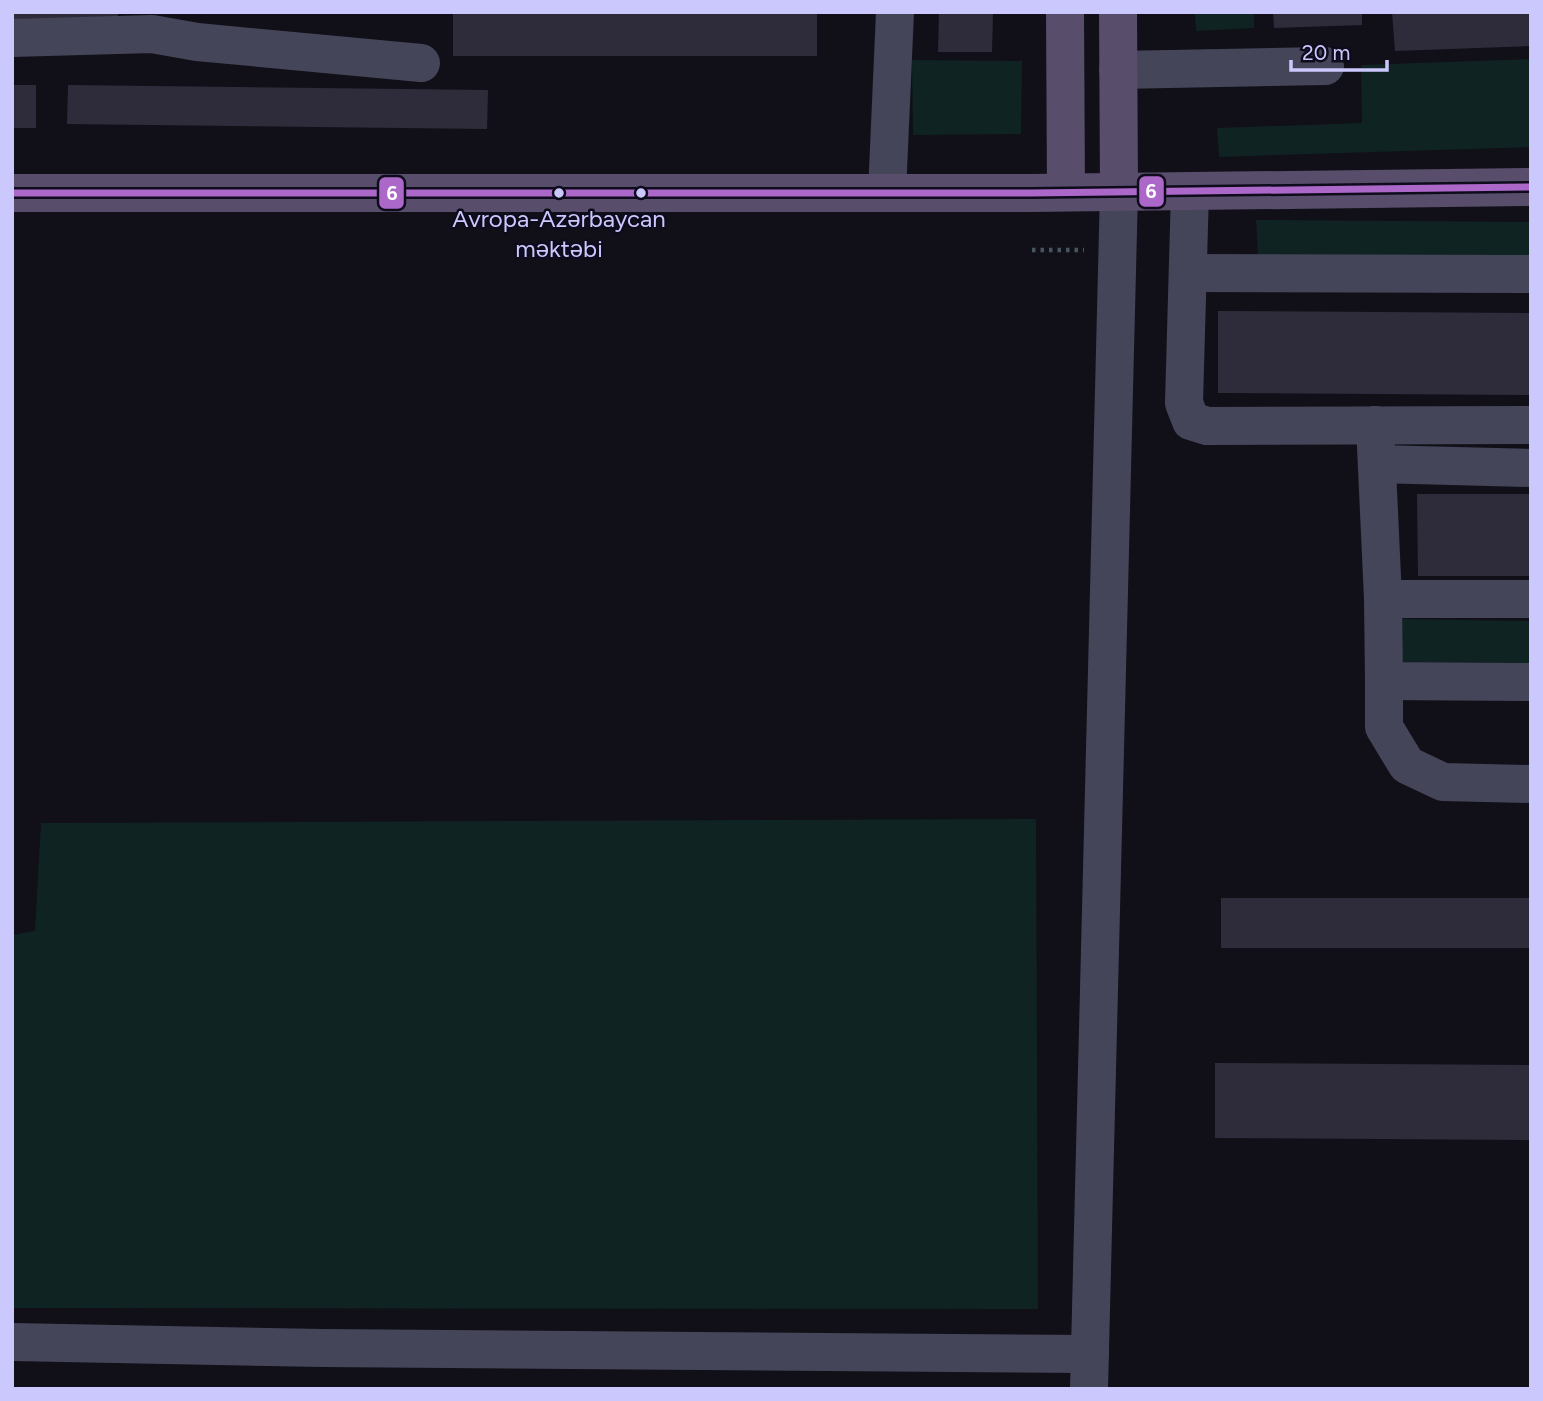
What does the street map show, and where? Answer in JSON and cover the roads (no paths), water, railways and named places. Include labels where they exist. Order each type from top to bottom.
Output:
[{"type":"main road","points":[[1065,12],[1066,192]]},
{"type":"main road","points":[[1118,12],[1119,191]]},
{"type":"main road","points":[[12,193],[887,193],[1531,187]]},
{"type":"lane","points":[[887,193],[895,12]]},
{"type":"lane","points":[[12,38],[126,24],[152,34],[197,42],[421,63]]},
{"type":"lane","points":[[1118,70],[1325,66]]},
{"type":"lane","points":[[12,1342],[323,1348],[1089,1371],[1119,191]]},
{"type":"lane","points":[[1190,191],[1184,403],[1191,421],[1207,426],[1531,425]]},
{"type":"lane","points":[[1189,273],[1531,274]]},
{"type":"lane","points":[[1375,425],[1384,727],[1407,765],[1443,782],[1531,784]]},
{"type":"lane","points":[[1377,464],[1531,468]]},
{"type":"lane","points":[[1382,599],[1531,599]]},
{"type":"lane","points":[[1384,681],[1531,682]]},
{"type":"place","name":"Avropa-Azərbaycan məktəbi","points":[[559,193]]}]
